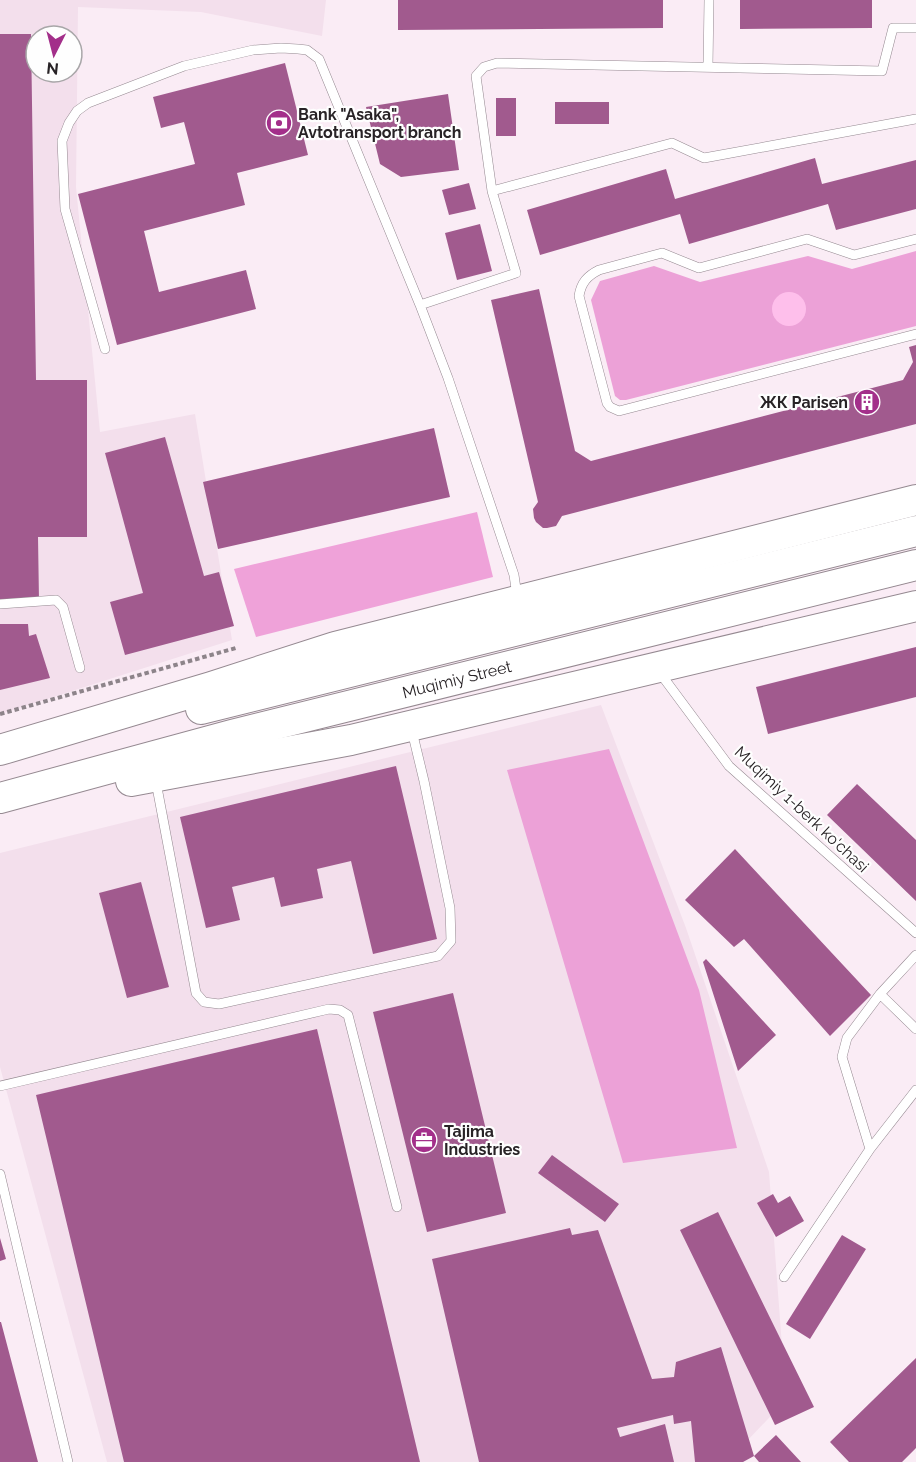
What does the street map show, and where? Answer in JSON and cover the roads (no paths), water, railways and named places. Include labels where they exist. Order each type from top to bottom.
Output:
[{"type":"main road","points":[[0,750],[335,647],[916,500]]},
{"type":"main road","name":"Muqimiy Street","points":[[0,757],[220,705],[916,531]]},
{"type":"main road","name":"Muqimiy Street","points":[[0,798],[232,735],[916,565]]},
{"type":"main road","points":[[0,805],[351,740],[916,606]]},
{"type":"lane","points":[[708,67],[709,0]]},
{"type":"lane","points":[[420,305],[516,273],[492,191],[476,76],[484,67],[497,63],[882,71],[893,28],[916,28]]},
{"type":"lane","points":[[105,349],[65,209],[62,141],[77,111],[88,103],[184,66],[254,50],[281,48],[307,50],[319,59],[448,378],[514,575],[518,601]]},
{"type":"lane","points":[[492,191],[672,143],[704,158],[916,119]]},
{"type":"lane","points":[[916,239],[854,255],[807,239],[699,268],[662,253],[599,270],[584,281],[579,297],[607,403],[619,411],[916,334]]},
{"type":"lane","points":[[0,604],[56,600],[63,607],[80,668]]},
{"type":"lane","name":"Muqimiy 1-berk ko'chasi","points":[[656,668],[729,766],[916,933]]},
{"type":"lane","points":[[155,776],[196,993],[204,1002],[219,1004],[438,956],[452,941],[450,908],[411,726]]},
{"type":"lane","points":[[870,1149],[842,1057],[847,1038],[880,994],[916,955]]},
{"type":"lane","points":[[880,994],[916,1029]]},
{"type":"lane","points":[[0,1086],[329,1009],[340,1010],[348,1015],[397,1207]]},
{"type":"lane","points":[[784,1277],[870,1149],[916,1090]]},
{"type":"lane","points":[[0,1174],[68,1462]]},
{"type":"place","name":"Bank \"Asaka\", Avtotransport branch","points":[[279,123]]},
{"type":"place","name":"ЖК Parisen","points":[[867,402]]},
{"type":"place","name":"Tajima Industries","points":[[424,1140]]}]
